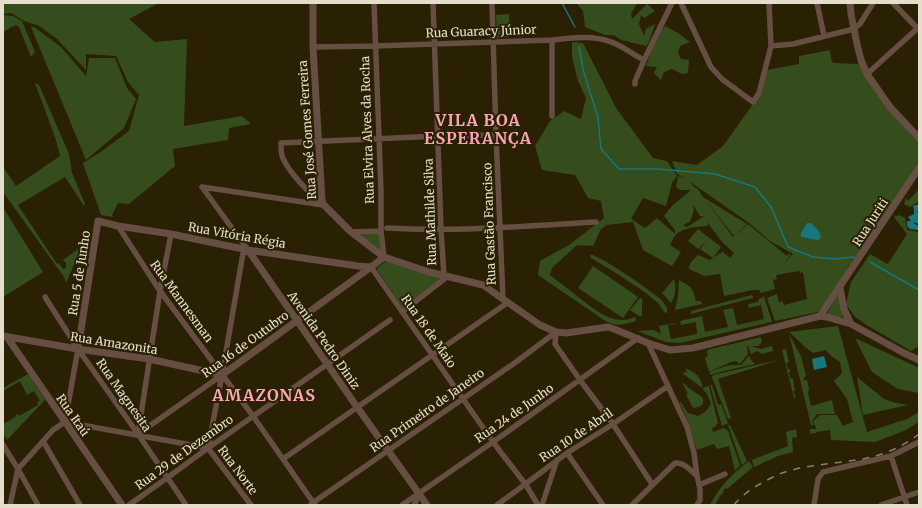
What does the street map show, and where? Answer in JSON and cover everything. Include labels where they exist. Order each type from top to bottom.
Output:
[{"type":"street","name":"Rua José Gomes Ferreira","points":[[313,3],[313,48],[321,196],[324,205],[351,232],[384,257],[429,272],[482,285],[540,324],[556,332],[566,333],[608,327],[670,350],[693,348],[820,316],[851,324],[916,359]]},
{"type":"street","name":"Rua Elvira Alves da Rocha","points":[[374,3],[381,231],[384,257]]},
{"type":"street","name":"Rua Mathilde Silva","points":[[434,3],[441,229],[446,276]]},
{"type":"street","name":"Rua Gastão Francisco","points":[[492,3],[500,227],[505,301]]},
{"type":"street","points":[[635,84],[644,60],[672,3]]},
{"type":"street","points":[[681,3],[711,67],[722,79],[753,102],[759,94],[771,46],[769,3]]},
{"type":"street","points":[[817,3],[824,36]]},
{"type":"street","points":[[850,3],[860,55],[867,74],[890,107],[919,138]]},
{"type":"street","points":[[771,46],[793,44],[854,29],[860,24],[873,3]]},
{"type":"street","points":[[867,74],[918,29],[893,3]]},
{"type":"street","name":"Rua Guaracy Júnior","points":[[313,48],[597,38],[613,42],[644,60]]},
{"type":"street","points":[[552,40],[552,116]]},
{"type":"street","points":[[324,205],[312,195],[292,172],[282,157],[281,144],[438,136],[496,135]]},
{"type":"street","name":"Rua Juriti","points":[[820,316],[919,168]]},
{"type":"street","name":"Avenida Pedro Diniz","points":[[324,205],[202,187],[427,505]]},
{"type":"street","name":"Rua Vitória Régia","points":[[98,221],[248,250],[372,267]]},
{"type":"street","name":"Rua 5 de Junho","points":[[65,422],[98,221]]},
{"type":"street","points":[[387,228],[441,229],[596,222]]},
{"type":"street","name":"Rua Mannesman","points":[[118,226],[160,291],[253,416],[312,504]]},
{"type":"street","points":[[351,232],[381,231]]},
{"type":"street","points":[[138,434],[160,291],[171,234]]},
{"type":"street","points":[[10,505],[18,469],[53,430],[65,422],[138,434],[208,448],[243,254],[248,250]]},
{"type":"street","name":"Rua 16 de Outubro","points":[[138,434],[384,257]]},
{"type":"street","name":"Rua 18 de Maio","points":[[372,267],[493,442],[526,485],[538,505]]},
{"type":"street","points":[[402,312],[446,276]]},
{"type":"street","points":[[840,288],[844,308],[851,324]]},
{"type":"street","name":"Rua Magnesita","points":[[45,297],[78,349],[186,505]]},
{"type":"street","points":[[283,459],[433,354],[505,301]]},
{"type":"street","name":"Rua 29 de Dezembro","points":[[129,505],[390,320]]},
{"type":"street","points":[[556,332],[555,344],[613,424],[652,484]]},
{"type":"street","name":"Rua Primeiro de Janeiro","points":[[312,504],[516,362],[556,332]]},
{"type":"street","name":"Rua Amazonita","points":[[5,336],[78,349],[149,359],[222,375]]},
{"type":"street","name":"Rua Itaú","points":[[5,336],[122,505]]},
{"type":"street","name":"Rua 24 de Junho","points":[[402,505],[638,338]]},
{"type":"street","points":[[648,343],[691,440],[699,487],[700,500],[697,505]]},
{"type":"street","points":[[916,359],[919,352]]},
{"type":"street","name":"Rua 10 de Abril","points":[[497,505],[526,485],[567,453],[613,424],[668,386]]},
{"type":"street","points":[[43,441],[80,505]]},
{"type":"street","points":[[814,505],[818,479],[823,472],[891,456],[919,443]]},
{"type":"street","points":[[3,445],[38,505]]},
{"type":"street","name":"Rua Norte","points":[[208,448],[251,505]]},
{"type":"street","points":[[567,453],[603,505]]},
{"type":"street","points":[[891,456],[907,505]]},
{"type":"street","points":[[542,505],[558,460]]},
{"type":"street","points":[[632,505],[675,463],[684,465],[697,476]]},
{"type":"street","points":[[699,487],[725,474]]},
{"type":"street","points":[[881,505],[919,492]]},
{"type":"street","points":[[414,505],[419,493]]},
{"type":"green space","points":[[3,3],[159,3],[129,19],[155,42],[187,39],[184,126],[242,116],[251,124],[229,128],[228,140],[173,149],[175,166],[129,204],[118,203],[112,215],[114,217],[101,215],[83,163],[129,131],[139,95],[128,82],[116,56],[86,54],[86,70],[56,38],[39,26],[24,21],[11,13],[3,14]]},
{"type":"green space","points":[[636,3],[631,14],[632,19],[647,4],[655,11],[644,18],[641,15],[639,24],[644,36],[646,29],[655,24],[649,42],[646,46],[621,40],[614,35],[605,35],[585,27],[583,11],[577,4]]},
{"type":"green space","points":[[509,14],[510,37],[497,38],[496,15]]},
{"type":"green space","points":[[3,15],[13,16],[22,21],[35,52],[31,57],[19,27],[16,25],[3,32]]},
{"type":"green space","points":[[665,26],[690,42],[680,46],[678,53],[681,59],[689,60],[688,73],[682,74],[672,69],[664,72],[661,80],[654,73],[657,67],[646,66],[656,37]]},
{"type":"green space","points":[[31,27],[34,27],[61,47],[86,76],[89,58],[115,58],[127,88],[136,99],[124,128],[86,160]]},
{"type":"green space","points":[[572,42],[583,43],[616,108],[653,158],[667,161],[677,176],[672,183],[666,206],[643,198],[631,219],[645,228],[657,218],[675,234],[675,230],[664,216],[672,206],[691,190],[680,190],[676,187],[678,176],[684,178],[677,174],[672,161],[697,165],[723,146],[761,93],[767,70],[799,64],[799,56],[830,50],[833,63],[860,64],[919,141],[919,164],[851,265],[847,265],[849,267],[824,306],[818,312],[775,321],[767,298],[777,294],[779,303],[782,301],[784,305],[807,299],[803,272],[800,273],[799,271],[776,275],[777,279],[773,280],[775,289],[761,293],[759,290],[753,290],[724,296],[720,274],[704,276],[689,269],[691,263],[698,255],[710,260],[720,253],[721,254],[722,251],[730,258],[734,253],[723,243],[707,222],[708,226],[685,229],[674,237],[670,245],[681,252],[672,266],[643,250],[633,222],[607,225],[601,229],[593,246],[577,245],[552,268],[550,275],[604,315],[619,320],[627,320],[635,317],[636,321],[622,324],[611,324],[538,275],[540,261],[569,245],[604,218],[601,201],[588,198],[575,175],[542,170],[535,146],[550,121],[564,111],[581,119],[586,98],[578,81],[572,57]],"holes":[[[689,181],[749,223],[770,241],[793,254],[782,266],[791,255],[789,254],[787,256],[748,224],[737,238],[747,225],[733,237],[704,198],[734,236],[747,224],[703,197],[698,189]],[[693,205],[700,216],[704,216],[687,227],[683,225],[690,222],[694,210]]]},
{"type":"green space","points":[[35,83],[39,85],[69,154],[72,173],[85,204],[84,206],[65,177],[18,205],[57,264],[59,263],[63,269],[66,268],[66,263],[63,260],[81,247],[79,243],[86,238],[88,234],[89,237],[82,246],[66,283],[64,277],[3,192],[3,167],[16,186],[60,156],[56,140]]},
{"type":"green space","points":[[919,189],[919,204],[918,202],[910,207],[904,204],[906,198],[908,201]]},
{"type":"green space","points":[[3,207],[43,272],[3,297]]},
{"type":"green space","points":[[899,215],[905,218],[907,230],[919,232],[919,346],[911,351],[865,324],[854,316],[846,304],[851,282],[870,254],[888,264],[907,234],[894,217]]},
{"type":"green space","points":[[698,229],[721,247],[713,258],[700,249],[707,240],[698,249],[688,241]]},
{"type":"green space","points":[[379,232],[382,252],[358,235]]},
{"type":"green space","points":[[591,255],[605,261],[632,278],[659,298],[667,308],[667,313],[664,312],[659,304],[646,293],[591,258]]},
{"type":"green space","points":[[388,260],[443,277],[403,308],[377,270],[378,267]]},
{"type":"green space","points":[[593,266],[638,297],[623,318],[578,288]]},
{"type":"green space","points":[[674,279],[675,291],[671,303],[662,293]]},
{"type":"green space","points":[[679,280],[691,288],[696,301],[702,302],[702,304],[675,310]]},
{"type":"green space","points":[[752,295],[753,298],[691,314],[691,311]]},
{"type":"green space","points":[[838,295],[844,318],[826,315]]},
{"type":"green space","points":[[764,296],[772,322],[680,343],[666,342],[637,331],[653,330],[661,334],[659,326],[675,323],[668,325],[671,339],[697,334],[696,322],[681,325],[680,321],[702,316],[705,332],[728,327],[723,310],[733,308],[737,325],[764,319],[761,305],[749,308],[748,304],[758,302],[759,299]]},
{"type":"green space","points":[[640,298],[643,299],[642,316],[639,316],[630,310]]},
{"type":"green space","points":[[838,326],[867,432],[907,419],[919,412],[919,422],[904,431],[875,442],[831,440],[830,430],[810,434],[810,429],[817,430],[813,421],[820,415],[837,415],[843,426],[853,422],[847,399],[834,381],[842,373],[840,362],[826,350],[813,353],[789,332]]},
{"type":"green space","points":[[789,334],[801,356],[806,376],[804,380],[807,380],[811,406],[832,400],[835,414],[817,414],[812,421],[814,425],[811,425]]},
{"type":"green space","points":[[761,337],[762,342],[758,346],[750,346],[761,349],[772,346],[773,351],[762,354],[757,351],[751,354],[747,345],[748,354],[740,364],[736,361],[731,362],[709,372],[705,358],[708,356],[707,350]]},
{"type":"green space","points":[[855,338],[919,368],[919,393],[898,389],[872,372]]},
{"type":"green space","points":[[786,349],[789,362],[786,363],[788,369],[790,369],[790,378],[793,379],[795,391],[793,391],[796,397],[794,398],[782,350]]},
{"type":"green space","points":[[749,356],[755,364],[710,375],[710,372],[721,368],[741,365]]},
{"type":"green space","points":[[782,359],[718,379],[731,418],[728,419],[712,377],[713,375]]},
{"type":"green space","points":[[685,368],[696,374],[703,386],[701,387],[682,373],[687,372]]},
{"type":"green space","points":[[28,374],[45,400],[7,440],[3,433],[3,424],[16,415],[18,414],[19,416],[38,405],[37,402],[40,401],[34,391],[27,395],[20,381],[3,391],[3,388]]},
{"type":"green space","points":[[857,377],[884,399],[908,405],[863,415]]},
{"type":"green space","points":[[682,382],[702,397],[703,404],[699,407],[693,408],[686,395],[688,394]]},
{"type":"green space","points":[[710,385],[712,385],[718,405],[721,404],[728,423],[722,426]]},
{"type":"green space","points":[[709,386],[718,423],[712,428],[713,432],[724,428],[728,431],[740,465],[735,471],[729,446],[717,449],[714,444],[697,450],[679,402],[680,401],[688,413],[698,416],[705,412],[711,404],[707,394],[702,388]]},
{"type":"green space","points":[[728,425],[730,425],[747,461],[742,465]]},
{"type":"green space","points":[[796,429],[797,437],[792,438],[793,452],[778,456],[754,467],[752,460],[788,446],[786,432]]},
{"type":"green space","points":[[749,461],[753,467],[727,489],[726,488],[723,490],[724,492],[715,505],[710,505],[727,481],[737,470]]},
{"type":"water","points":[[919,205],[919,211],[917,211],[919,216],[919,224],[913,222],[919,226],[918,230],[910,229],[907,226],[907,221],[911,221],[908,217],[914,214],[913,206]]},
{"type":"water","points":[[807,223],[811,223],[818,230],[821,237],[818,240],[801,237],[801,233]]},
{"type":"water","points":[[824,356],[827,367],[814,370],[812,359]]},
{"type":"waterway","points":[[562,3],[575,27]]},
{"type":"waterway","points":[[579,47],[583,69],[598,118],[601,149],[619,169],[658,169],[715,174],[755,187],[771,207],[788,247],[813,257],[835,259],[854,257]]},
{"type":"waterway","points":[[870,262],[919,290]]},
{"type":"railway","points":[[734,505],[753,488],[782,473],[809,466],[864,459],[897,448],[919,434]]},
{"type":"district","name":"VILA BOA ESPERANÇA","points":[[478,129]]},
{"type":"district","name":"AMAZONAS","points":[[264,395]]}]
